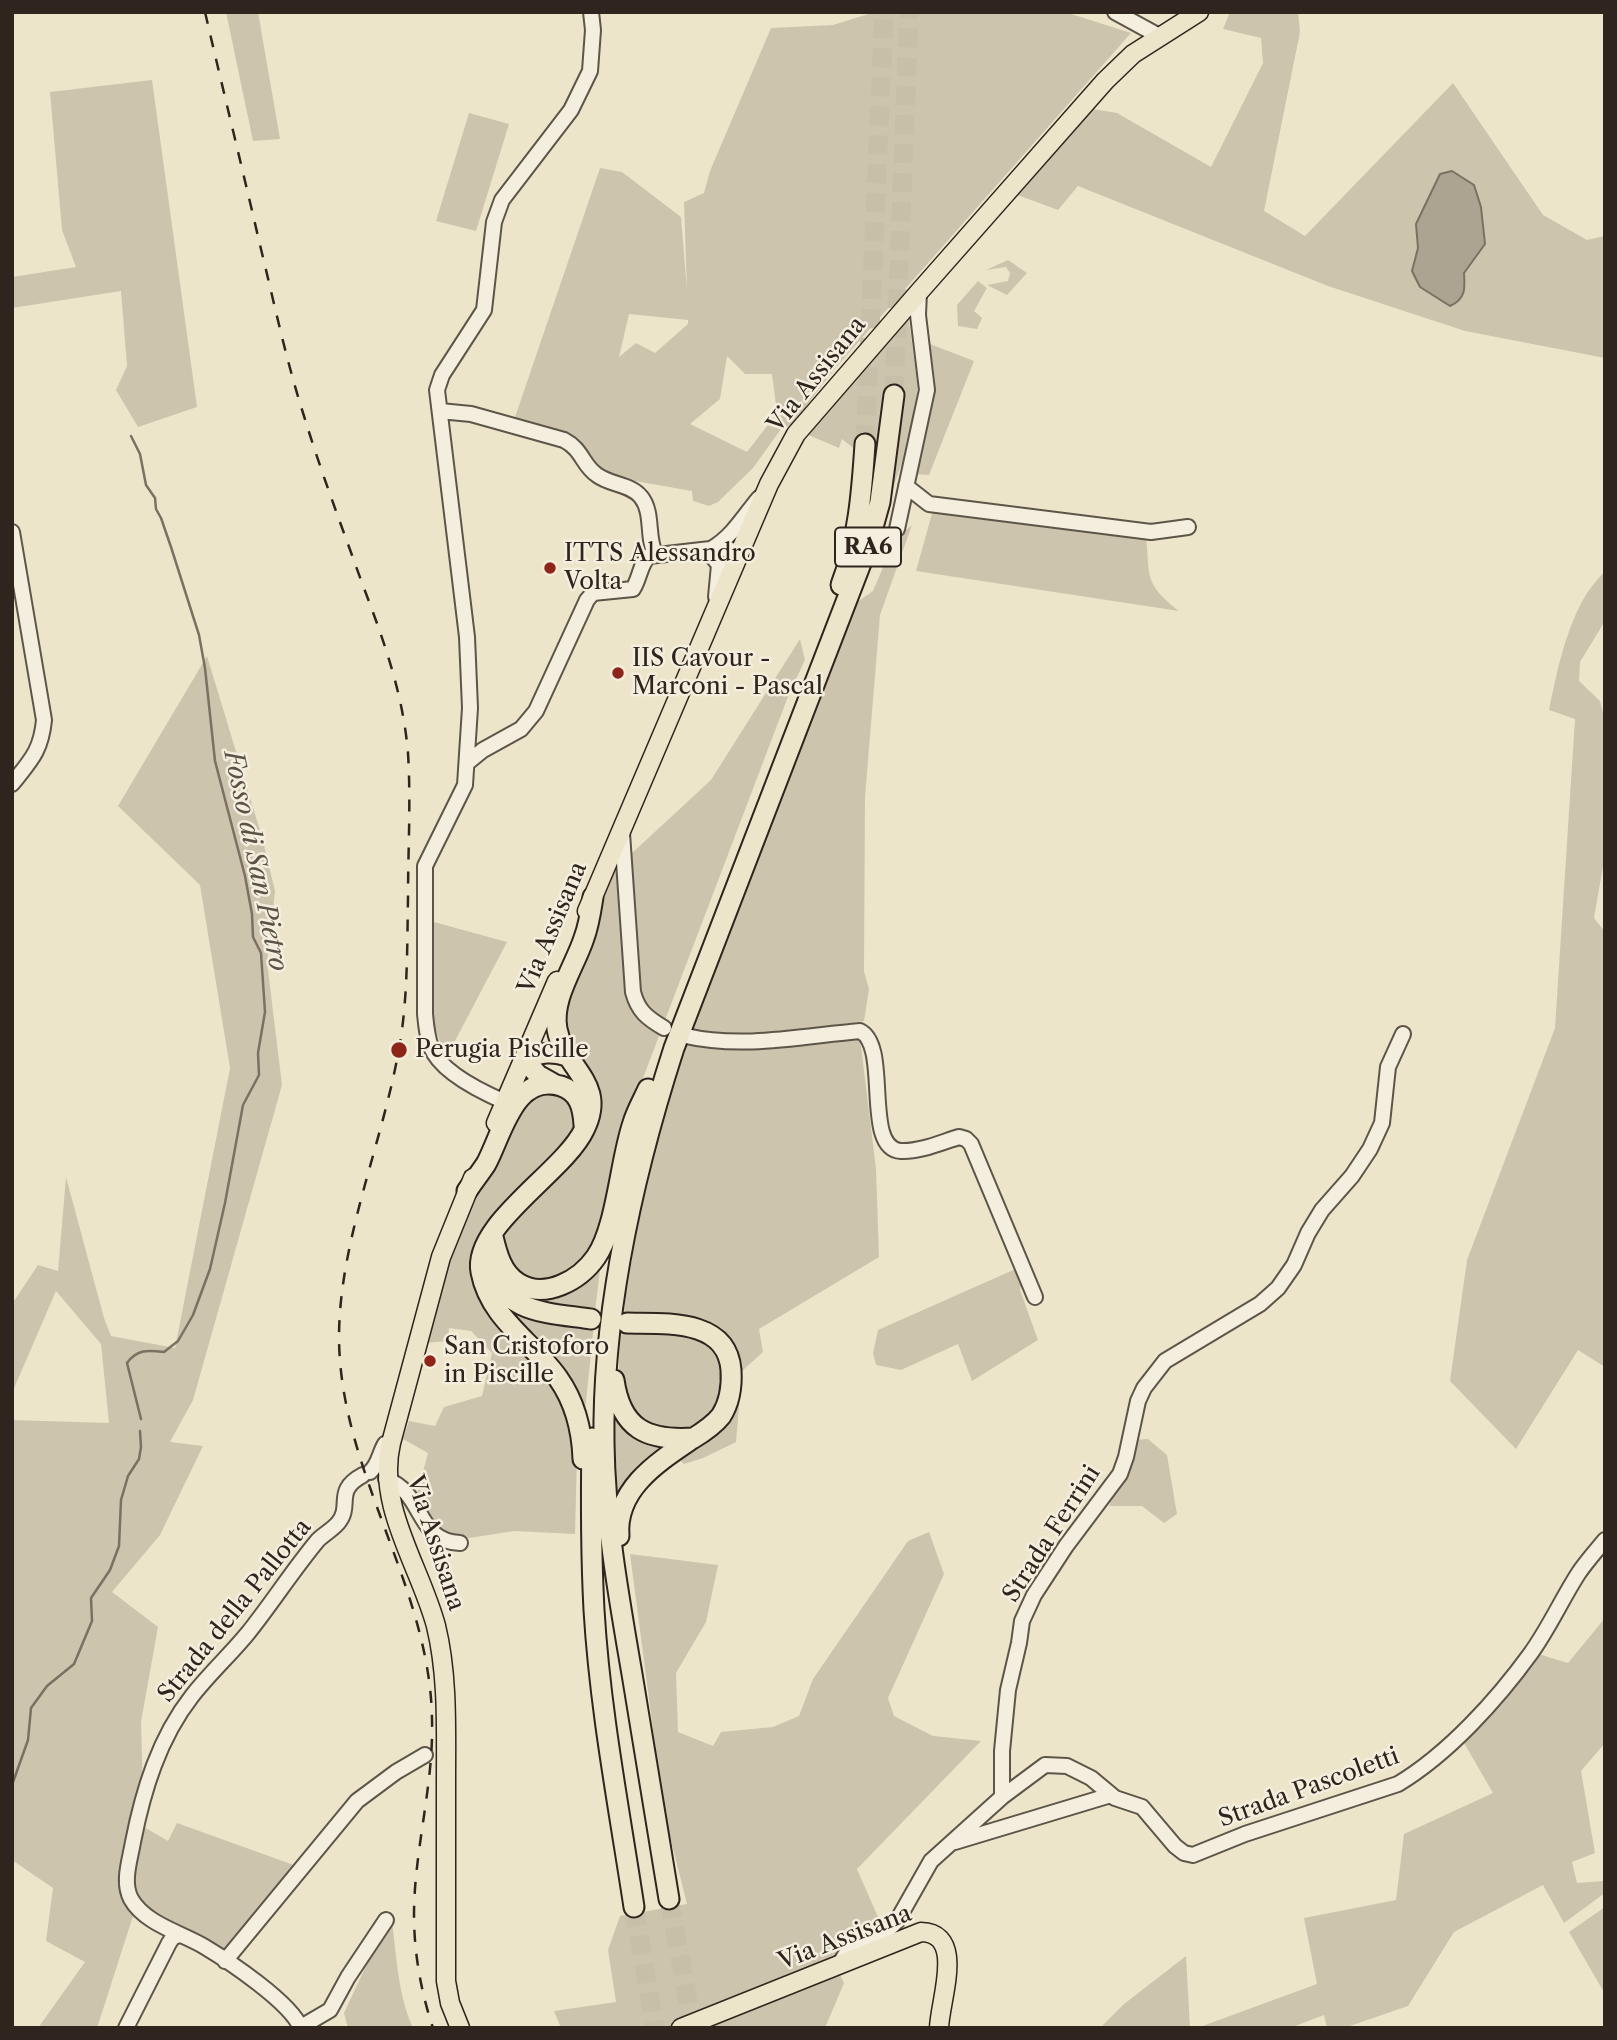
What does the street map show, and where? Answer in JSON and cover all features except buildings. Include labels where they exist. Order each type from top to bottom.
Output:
[{"type":"highway","name":"RA6","points":[[635,1907],[607,1736],[594,1609],[592,1440],[595,1378],[604,1296],[621,1199],[648,1089],[663,1043],[868,545],[880,502],[894,395]]},
{"type":"highway","name":"RA6","points":[[807,688],[845,574],[861,496],[865,444]]},
{"type":"highway","name":"RA6","points":[[668,1899],[610,1536],[604,1443],[606,1385],[624,1240],[651,1120],[738,864]]},
{"type":"highway","points":[[593,897],[585,937],[558,1005],[555,1020],[560,1042],[588,1083],[592,1097],[590,1115],[585,1130],[575,1145],[487,1239],[480,1261],[485,1287],[494,1304],[510,1327],[558,1378],[569,1396],[582,1439],[587,1562],[594,1609]]},
{"type":"highway","points":[[570,1057],[553,1052],[540,1052],[524,1059],[538,1074],[575,1094],[583,1112],[585,1130]]},
{"type":"highway","points":[[467,1191],[485,1165],[517,1100],[539,1086],[554,1084]]},
{"type":"highway","points":[[495,1232],[501,1264],[516,1282],[525,1287],[563,1285],[585,1270],[604,1244],[633,1122],[648,1089]]},
{"type":"highway","points":[[495,1232],[490,1252],[492,1267],[505,1293],[516,1302],[538,1312],[591,1319]]},
{"type":"highway","points":[[624,1240],[625,1281],[615,1352],[614,1380],[617,1400],[637,1429],[668,1440],[694,1438]]},
{"type":"highway","points":[[627,1323],[687,1325],[705,1331],[721,1345],[731,1363],[732,1384],[721,1416],[708,1429],[648,1470],[636,1483],[621,1514],[620,1542],[642,1696],[642,1732]]},
{"type":"main road","name":"Via Assisana","points":[[460,2028],[450,2003],[446,1981],[435,1756],[442,1666],[435,1624],[391,1501],[373,1475],[387,1459],[442,1257],[467,1191],[769,484],[796,434],[1105,81],[1133,54],[1199,12]]},
{"type":"main road","name":"Via Assisana","points":[[681,2028],[913,1934],[931,1932],[944,1943],[948,1958],[939,2028]]},
{"type":"street","points":[[505,1102],[470,1085],[435,1056],[427,1034],[425,866],[465,785],[470,708],[467,637],[438,390],[442,375],[484,310],[494,222],[502,200],[571,110],[590,71],[592,12]]},
{"type":"street","points":[[1115,12],[1159,36]]},
{"type":"street","points":[[897,529],[927,390],[918,315],[919,292]]},
{"type":"street","points":[[440,411],[471,414],[555,437],[576,446],[595,474],[630,488],[642,498],[652,549],[656,555]]},
{"type":"street","points":[[707,550],[724,542],[769,484]]},
{"type":"street","points":[[906,486],[929,504],[1151,532],[1188,527]]},
{"type":"street","points":[[12,532],[44,720],[42,740],[33,757],[12,784]]},
{"type":"street","points":[[467,763],[487,747],[521,729],[536,711],[587,600],[593,593],[633,589],[638,582],[643,561],[649,556],[725,548],[739,559]]},
{"type":"street","points":[[707,550],[719,565],[719,577],[707,632]]},
{"type":"street","points":[[622,828],[633,992],[636,1004],[645,1017],[664,1028]]},
{"type":"street","points":[[686,1035],[709,1041],[747,1041],[860,1031],[865,1034],[872,1048],[881,1128],[886,1143],[890,1148],[901,1151],[960,1137],[971,1144],[1035,1297]]},
{"type":"street","name":"Strada Ferrini","points":[[1002,1797],[1002,1751],[1008,1690],[1022,1621],[1034,1595],[1066,1546],[1120,1474],[1138,1401],[1144,1388],[1165,1361],[1260,1304],[1278,1288],[1294,1265],[1322,1210],[1352,1176],[1382,1124],[1388,1067],[1404,1034]]},
{"type":"street","points":[[373,1475],[397,1483],[407,1491],[427,1526],[439,1539],[460,1543]]},
{"type":"street","name":"Strada della Pallotta","points":[[301,2028],[295,2016],[282,2002],[206,1947],[136,1907],[128,1895],[126,1879],[144,1793],[175,1720],[192,1695],[222,1665],[321,1537],[339,1522],[346,1489],[351,1482],[373,1475]]},
{"type":"street","name":"Strada Pascoletti","points":[[1002,1797],[1045,1765],[1067,1766],[1091,1778],[1111,1795],[1142,1807],[1175,1846],[1184,1853],[1193,1855],[1245,1834],[1398,1784],[1420,1771],[1460,1736],[1501,1689],[1532,1652],[1579,1572],[1605,1540]]},
{"type":"street","points":[[225,1961],[357,1801],[396,1772],[435,1756]]},
{"type":"street","points":[[950,1843],[1111,1795]]},
{"type":"street","points":[[838,1966],[849,1949],[886,1932],[897,1921],[931,1861],[1002,1797]]},
{"type":"street","points":[[301,2028],[330,2010],[348,1977],[386,1920]]},
{"type":"street","points":[[127,2028],[169,1943],[173,1937],[180,1934]]},
{"type":"shaded area","points":[[226,12],[258,12],[280,139],[253,141]]},
{"type":"shaded area","points":[[875,12],[1065,12],[1131,33],[831,373],[793,424],[781,429],[753,468],[718,502],[709,506],[693,501],[692,491],[595,474],[576,446],[512,426],[600,168],[622,172],[681,217],[687,290],[684,202],[704,193],[710,171],[771,28],[833,25]],"holes":[[[629,314],[688,320],[688,324],[655,353],[636,343],[619,357]],[[727,356],[745,374],[772,374],[777,413],[747,452],[690,424],[720,399]]]},
{"type":"shaded area","points":[[1230,12],[1298,12],[1300,32],[1264,211],[1305,236],[1453,83],[1543,215],[1587,240],[1605,236],[1605,358],[1465,331],[1328,286],[1078,186],[1058,210],[1012,193],[1086,108],[1117,113],[1211,167],[1263,63],[1261,38],[1223,29]]},
{"type":"shaded area","points":[[152,80],[197,407],[138,427],[116,390],[127,366],[121,291],[12,308],[12,277],[76,267],[62,230],[50,92]]},
{"type":"shaded area","points":[[469,113],[509,124],[476,231],[436,221]]},
{"type":"shaded area","points":[[1452,171],[1474,185],[1481,207],[1485,244],[1464,273],[1462,296],[1450,306],[1420,287],[1412,271],[1418,248],[1416,224],[1440,174]]},
{"type":"shaded area","points":[[1008,260],[1027,273],[1007,295],[987,285],[1008,281],[1010,273],[1006,267],[986,270]]},
{"type":"shaded area","points":[[978,281],[987,288],[974,311],[982,318],[977,329],[958,326],[957,305]]},
{"type":"shaded area","points":[[908,315],[918,386],[907,449],[890,496],[887,396],[876,455],[874,443],[857,451],[842,439],[839,448],[806,434]]},
{"type":"shaded area","points":[[930,344],[974,361],[929,475],[914,474],[935,380]]},
{"type":"shaded area","points":[[933,510],[1146,536],[1149,571],[1154,586],[1179,611],[916,571]]},
{"type":"shaded area","points":[[912,525],[880,615],[865,797],[864,971],[869,989],[864,1021],[760,1035],[764,1045],[860,1038],[876,1169],[879,1257],[759,1329],[763,1352],[742,1371],[736,1442],[684,1464],[669,1450],[615,1516],[611,1407],[630,1416],[619,1393],[619,1354],[626,1294],[646,1174],[686,1036],[853,605],[873,591],[895,539]]},
{"type":"shaded area","points":[[1605,571],[1605,621],[1580,662],[1579,681],[1600,701],[1605,721],[1605,855],[1594,918],[1605,932],[1605,1367],[1578,1350],[1516,1449],[1450,1381],[1467,1260],[1555,1028],[1575,719],[1549,710],[1573,620],[1587,593]]},
{"type":"shaded area","points":[[800,639],[805,660],[789,694],[632,1107],[598,1244],[575,1276],[533,1286],[505,1265],[502,1233],[584,1143],[572,1053],[561,1011],[614,862],[631,854],[711,780]]},
{"type":"shaded area","points":[[207,656],[262,837],[275,891],[267,962],[282,1085],[193,1400],[170,1442],[203,1446],[160,1535],[112,1592],[158,1627],[141,1722],[143,1793],[137,1823],[168,1841],[177,1823],[302,1868],[225,1961],[136,1907],[97,2028],[38,2028],[85,1962],[46,1941],[53,1888],[12,1860],[12,1420],[109,1423],[101,1344],[56,1291],[12,1393],[12,1304],[38,1265],[58,1271],[66,1177],[111,1336],[175,1348],[230,1068],[200,885],[118,806]]},
{"type":"shaded area","points":[[434,922],[507,942],[446,1058],[431,1018]]},
{"type":"shaded area","points":[[541,1090],[569,1098],[579,1124],[572,1140],[482,1229],[475,1246],[473,1269],[525,1353],[569,1409],[577,1456],[575,1534],[514,1531],[469,1538],[446,1538],[432,1526],[416,1498],[428,1453],[403,1439],[409,1421],[435,1426],[444,1407],[482,1396],[492,1353],[471,1331],[449,1328],[448,1341],[426,1343],[452,1243],[514,1114]]},
{"type":"shaded area","points":[[601,1262],[595,1311],[524,1300],[530,1290]]},
{"type":"shaded area","points":[[1020,1267],[1020,1290],[1038,1340],[972,1381],[958,1344],[901,1370],[876,1365],[873,1353],[878,1330]]},
{"type":"shaded area","points":[[496,1303],[594,1324],[584,1421]]},
{"type":"shaded area","points":[[1148,1439],[1167,1455],[1177,1514],[1164,1523],[1142,1506],[1109,1506],[1133,1440]]},
{"type":"shaded area","points":[[929,1532],[944,1574],[888,1698],[894,1716],[933,1736],[981,1741],[857,1869],[881,1924],[861,1931],[831,1957],[844,1983],[825,2028],[561,2028],[554,2011],[616,2002],[608,1950],[620,1916],[687,1904],[664,1813],[630,1554],[718,1565],[706,1622],[676,1673],[678,1732],[713,1746],[721,1732],[773,1727],[799,1716],[813,1679],[908,1541]]},
{"type":"shaded area","points":[[1605,1618],[1605,1743],[1581,1771],[1595,1853],[1572,1862],[1577,1883],[1604,1881],[1605,1893],[1564,1923],[1543,1885],[1454,1932],[1408,2006],[1344,2028],[1327,2028],[1324,2015],[1290,2028],[1197,2028],[1317,1984],[1304,1918],[1396,1900],[1404,1834],[1493,1793],[1460,1736],[1532,1652],[1568,1663]]},
{"type":"shaded area","points":[[1605,1907],[1605,1994],[1569,1932]]},
{"type":"shaded area","points":[[391,1912],[400,1986],[413,2028],[348,2028],[344,2013]]},
{"type":"shaded area","points":[[1186,1956],[1190,2028],[1100,2028],[1124,2004]]},
{"type":"waterway","name":"Fosso di San Pietro","points":[[131,436],[140,454],[146,485],[155,498],[156,509],[199,635],[215,761],[245,876],[253,937],[261,953],[265,1012],[258,1053],[259,1075],[243,1105],[210,1269],[193,1315],[178,1341],[164,1352],[143,1352],[127,1363],[141,1419]]},
{"type":"waterway","name":"Fosso di San Pietro","points":[[12,1785],[28,1740],[31,1708],[47,1686],[74,1664],[92,1621],[91,1598],[110,1570],[119,1546],[121,1500],[128,1476],[139,1459],[140,1431]]},
{"type":"tunnel","points":[[865,444],[884,12]]},
{"type":"tunnel","points":[[894,395],[909,12]]},
{"type":"tunnel","points":[[669,1899],[693,2028]]},
{"type":"tunnel","points":[[634,1907],[655,2028]]},
{"type":"railway","points":[[205,12],[292,374],[317,458],[391,666],[402,709],[408,753],[404,1015],[391,1089],[353,1231],[341,1302],[339,1338],[343,1388],[354,1436],[417,1622],[427,1670],[432,1744],[417,1866],[414,1915],[419,1972],[433,2028]]},
{"type":"place","name":"ITTS Alessandro Volta","points":[[550,568]]},
{"type":"place","name":"IIS Cavour - Marconi - Pascal","points":[[618,673]]},
{"type":"place","name":"Perugia Piscille","points":[[399,1050]]},
{"type":"place","name":"San Cristoforo in Piscille","points":[[430,1361]]}]
